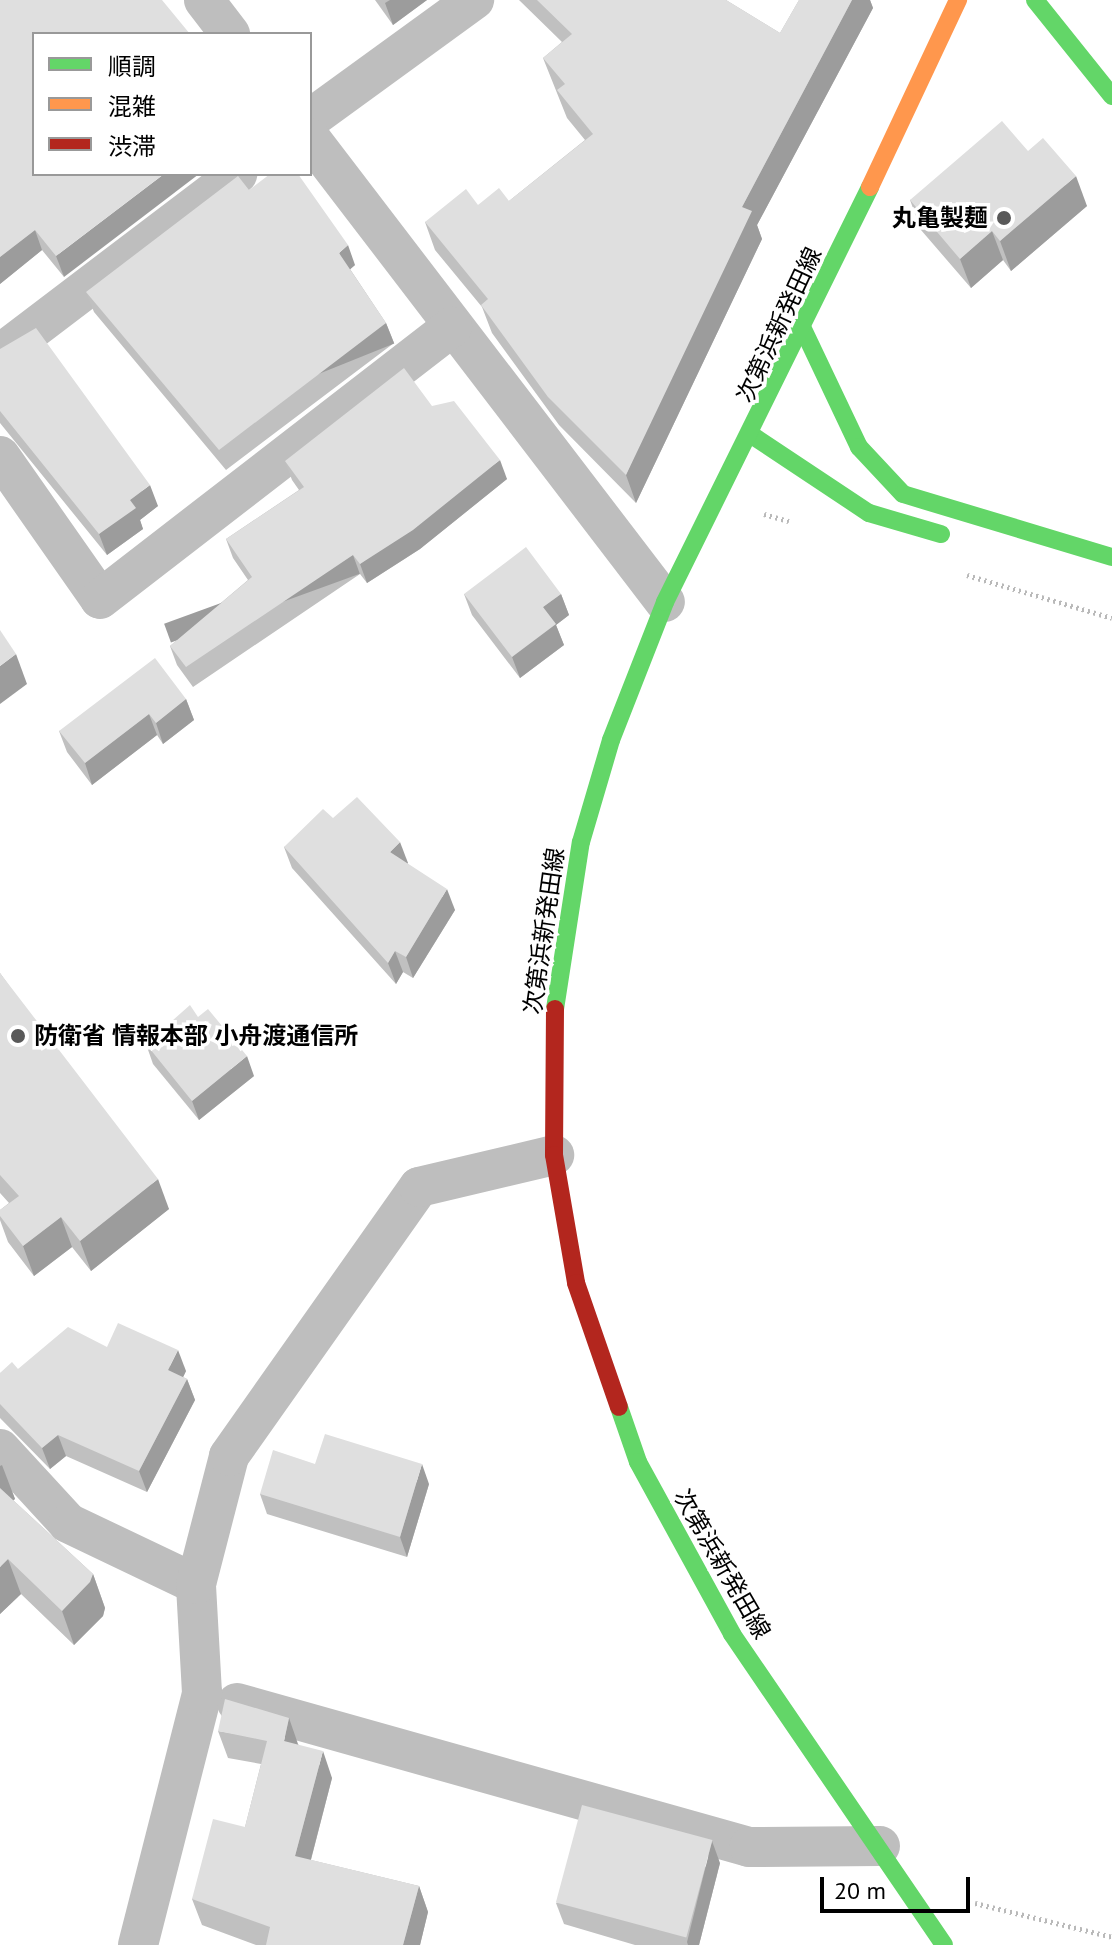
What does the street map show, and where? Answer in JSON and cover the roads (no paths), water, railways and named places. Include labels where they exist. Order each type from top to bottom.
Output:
[{"type":"main road","name":"次第浜新発田線","points":[[944,1945],[911,1889],[732,1634],[644,1474],[576,1283],[554,1155],[558,968],[581,842],[611,740],[665,602],[753,436],[958,0]]},
{"type":"main road","points":[[1035,0],[1112,96]]},
{"type":"main road","points":[[803,329],[859,447],[903,494],[1112,557]]},
{"type":"main road","points":[[753,436],[869,513],[960,539]]},
{"type":"street","points":[[204,0],[228,32]]},
{"type":"street","points":[[312,118],[474,0]]},
{"type":"street","points":[[312,141],[665,602]]},
{"type":"street","points":[[0,354],[234,176]]},
{"type":"street","points":[[0,456],[100,599],[452,327]]},
{"type":"street","points":[[138,1945],[202,1693],[196,1584],[229,1456],[419,1187],[554,1155]]},
{"type":"street","points":[[0,1449],[68,1523],[196,1584]]},
{"type":"street","points":[[202,1693],[749,1847],[880,1846]]},
{"type":"place","name":"丸亀製麺","points":[[1004,218]]},
{"type":"place","name":"防衛省 情報本部 小舟渡通信所","points":[[18,1036]]}]
